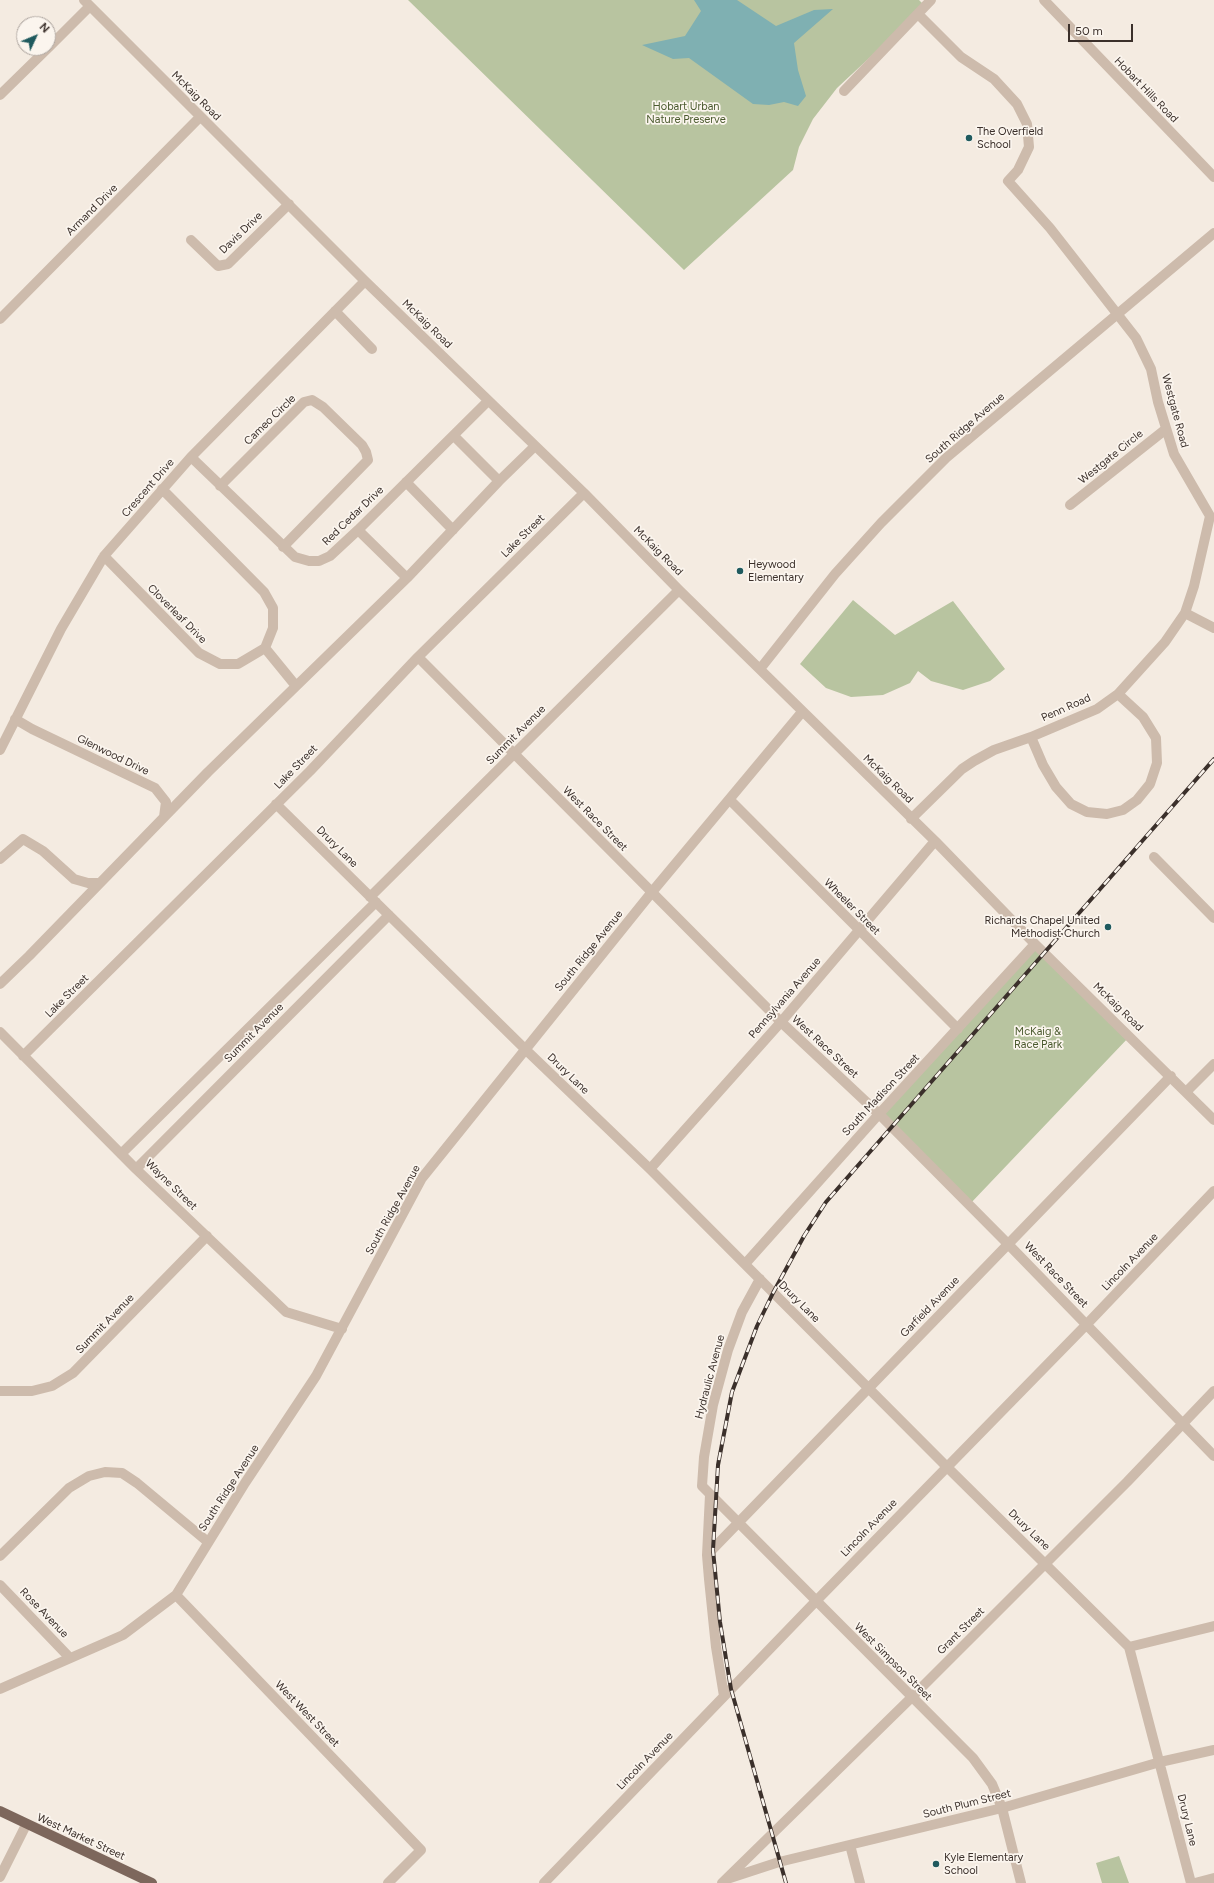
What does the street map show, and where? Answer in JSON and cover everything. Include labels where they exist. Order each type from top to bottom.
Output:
[{"type":"main road","name":"West Market Street","points":[[0,1811],[26,1825],[152,1883]]},
{"type":"street","points":[[844,92],[931,0]]},
{"type":"street","name":"Hobart Hills Road","points":[[1044,0],[1214,177]]},
{"type":"street","points":[[56,39],[87,3]]},
{"type":"street","name":"McKaig Road","points":[[87,3],[365,281],[584,493],[679,590],[935,841],[1035,944],[1171,1076],[1214,1120]]},
{"type":"street","name":"Westgate Road","points":[[918,14],[961,56],[994,80],[1017,104],[1027,124],[1029,147],[1018,170],[1008,181],[1050,228],[1136,338],[1151,369],[1174,454],[1212,515]]},
{"type":"street","points":[[0,95],[40,56]]},
{"type":"street","name":"Armand Drive","points":[[0,319],[200,117]]},
{"type":"street","name":"Davis Drive","points":[[191,240],[218,266],[228,264],[288,204]]},
{"type":"street","name":"South Ridge Avenue","points":[[760,669],[835,574],[881,523],[946,458],[1214,233]]},
{"type":"street","name":"Crescent Drive","points":[[0,750],[61,629],[104,556],[191,457],[365,281]]},
{"type":"street","points":[[335,311],[372,349]]},
{"type":"street","name":"Cameo Circle","points":[[220,486],[304,402],[312,400],[323,407],[362,445],[368,460],[283,547]]},
{"type":"street","name":"Red Cedar Drive","points":[[191,457],[295,557],[309,561],[319,560],[330,556],[358,530],[488,401]]},
{"type":"street","name":"Westgate Circle","points":[[1070,505],[1166,429]]},
{"type":"street","points":[[454,436],[499,481]]},
{"type":"street","points":[[0,984],[164,817],[407,578],[499,481],[535,446]]},
{"type":"street","points":[[406,482],[453,530]]},
{"type":"street","points":[[162,489],[264,592],[273,608],[273,628],[265,648],[296,686]]},
{"type":"street","name":"Lake Street","points":[[24,1056],[276,804],[418,657],[584,493]]},
{"type":"street","name":"Penn Road","points":[[912,819],[962,769],[994,750],[1031,737],[1097,709],[1118,694],[1165,642],[1185,613],[1194,586],[1212,515]]},
{"type":"street","points":[[358,530],[407,578]]},
{"type":"street","name":"Cloverleaf Drive","points":[[104,556],[199,653],[220,664],[238,664],[265,648]]},
{"type":"street","name":"Summit Avenue","points":[[121,1154],[513,755],[679,590]]},
{"type":"street","points":[[1185,613],[1214,628]]},
{"type":"street","name":"West Race Street","points":[[418,657],[513,755],[781,1022],[879,1114],[1087,1324],[1214,1456]]},
{"type":"street","points":[[1031,737],[1043,765],[1056,787],[1071,804],[1088,812],[1107,814],[1123,810],[1137,800],[1150,784],[1157,763],[1156,738],[1143,717],[1118,694]]},
{"type":"street","name":"South Ridge Avenue","points":[[0,1689],[123,1635],[176,1595],[208,1542],[316,1376],[422,1178],[652,892],[802,712]]},
{"type":"street","name":"Glenwood Drive","points":[[15,719],[32,729],[155,788],[166,802],[164,817]]},
{"type":"street","name":"Wheeler Street","points":[[730,800],[858,931],[958,1029]]},
{"type":"street","name":"Drury Lane","points":[[276,804],[525,1049],[650,1169],[946,1466],[1129,1646],[1191,1883]]},
{"type":"street","points":[[0,859],[23,839],[43,851],[74,879],[88,883],[100,883]]},
{"type":"street","name":"Pennsylvania Avenue","points":[[650,1169],[781,1022],[935,841]]},
{"type":"street","points":[[1154,857],[1214,918]]},
{"type":"street","name":"Summit Avenue","points":[[136,1168],[389,915]]},
{"type":"street","name":"South Madison Street","points":[[746,1264],[879,1114],[1035,944]]},
{"type":"street","name":"Wayne Street","points":[[0,1032],[121,1154],[286,1312],[342,1329]]},
{"type":"street","points":[[1186,1092],[1214,1064]]},
{"type":"street","name":"Garfield Avenue","points":[[707,1555],[739,1525],[868,1388],[1171,1076]]},
{"type":"street","name":"Lincoln Avenue","points":[[544,1883],[946,1466],[1087,1324],[1214,1191]]},
{"type":"street","name":"Summit Avenue","points":[[0,1391],[32,1391],[52,1386],[74,1372],[207,1236]]},
{"type":"street","name":"Hydraulic Avenue","points":[[702,1486],[704,1457],[715,1398],[728,1350],[742,1312],[760,1279]]},
{"type":"street","name":"Grant Street","points":[[723,1881],[911,1698],[1214,1392]]},
{"type":"street","points":[[0,1556],[69,1488],[89,1476],[106,1472],[122,1473],[137,1483],[208,1542]]},
{"type":"street","name":"West Simpson Street","points":[[702,1486],[911,1698],[973,1758],[992,1784],[1002,1808],[1021,1883]]},
{"type":"street","points":[[710,1495],[707,1555],[716,1646],[724,1696]]},
{"type":"street","name":"Rose Avenue","points":[[0,1585],[70,1658]]},
{"type":"street","name":"West West Street","points":[[176,1595],[421,1850],[388,1883]]},
{"type":"street","points":[[1129,1646],[1214,1626]]},
{"type":"street","name":"South Plum Street","points":[[723,1881],[779,1862],[1002,1808],[1160,1762],[1214,1750]]},
{"type":"street","points":[[0,1877],[26,1825]]},
{"type":"street","points":[[850,1845],[860,1883]]},
{"type":"street","points":[[1195,1883],[1214,1878]]},
{"type":"green space","name":"Hobart Urban Nature Preserve","points":[[408,0],[919,0],[925,6],[837,88],[813,119],[799,147],[793,170],[684,270]]},
{"type":"green space","points":[[853,600],[895,635],[953,601],[1005,669],[990,681],[963,690],[931,681],[918,671],[910,683],[883,695],[851,697],[826,688],[800,664]]},
{"type":"green space","name":"McKaig & Race Park","points":[[1035,944],[1130,1036],[969,1205],[879,1114]]},
{"type":"green space","points":[[1119,1856],[1129,1883],[1102,1883],[1096,1863]]},
{"type":"water","points":[[694,0],[737,0],[776,26],[814,10],[833,9],[794,43],[798,70],[806,96],[798,106],[784,102],[769,105],[753,104],[689,58],[673,59],[642,45],[685,36],[701,11]]},
{"type":"railway","points":[[786,1883],[731,1689],[720,1622],[713,1550],[718,1465],[732,1392],[757,1326],[804,1236],[826,1202],[1214,759]]},
{"type":"place","name":"The Overfield School","points":[[969,138]]},
{"type":"place","name":"Heywood Elementary","points":[[740,571]]},
{"type":"place","name":"Richards Chapel United Methodist Church","points":[[1108,927]]},
{"type":"place","name":"Kyle Elementary School","points":[[936,1864]]}]
